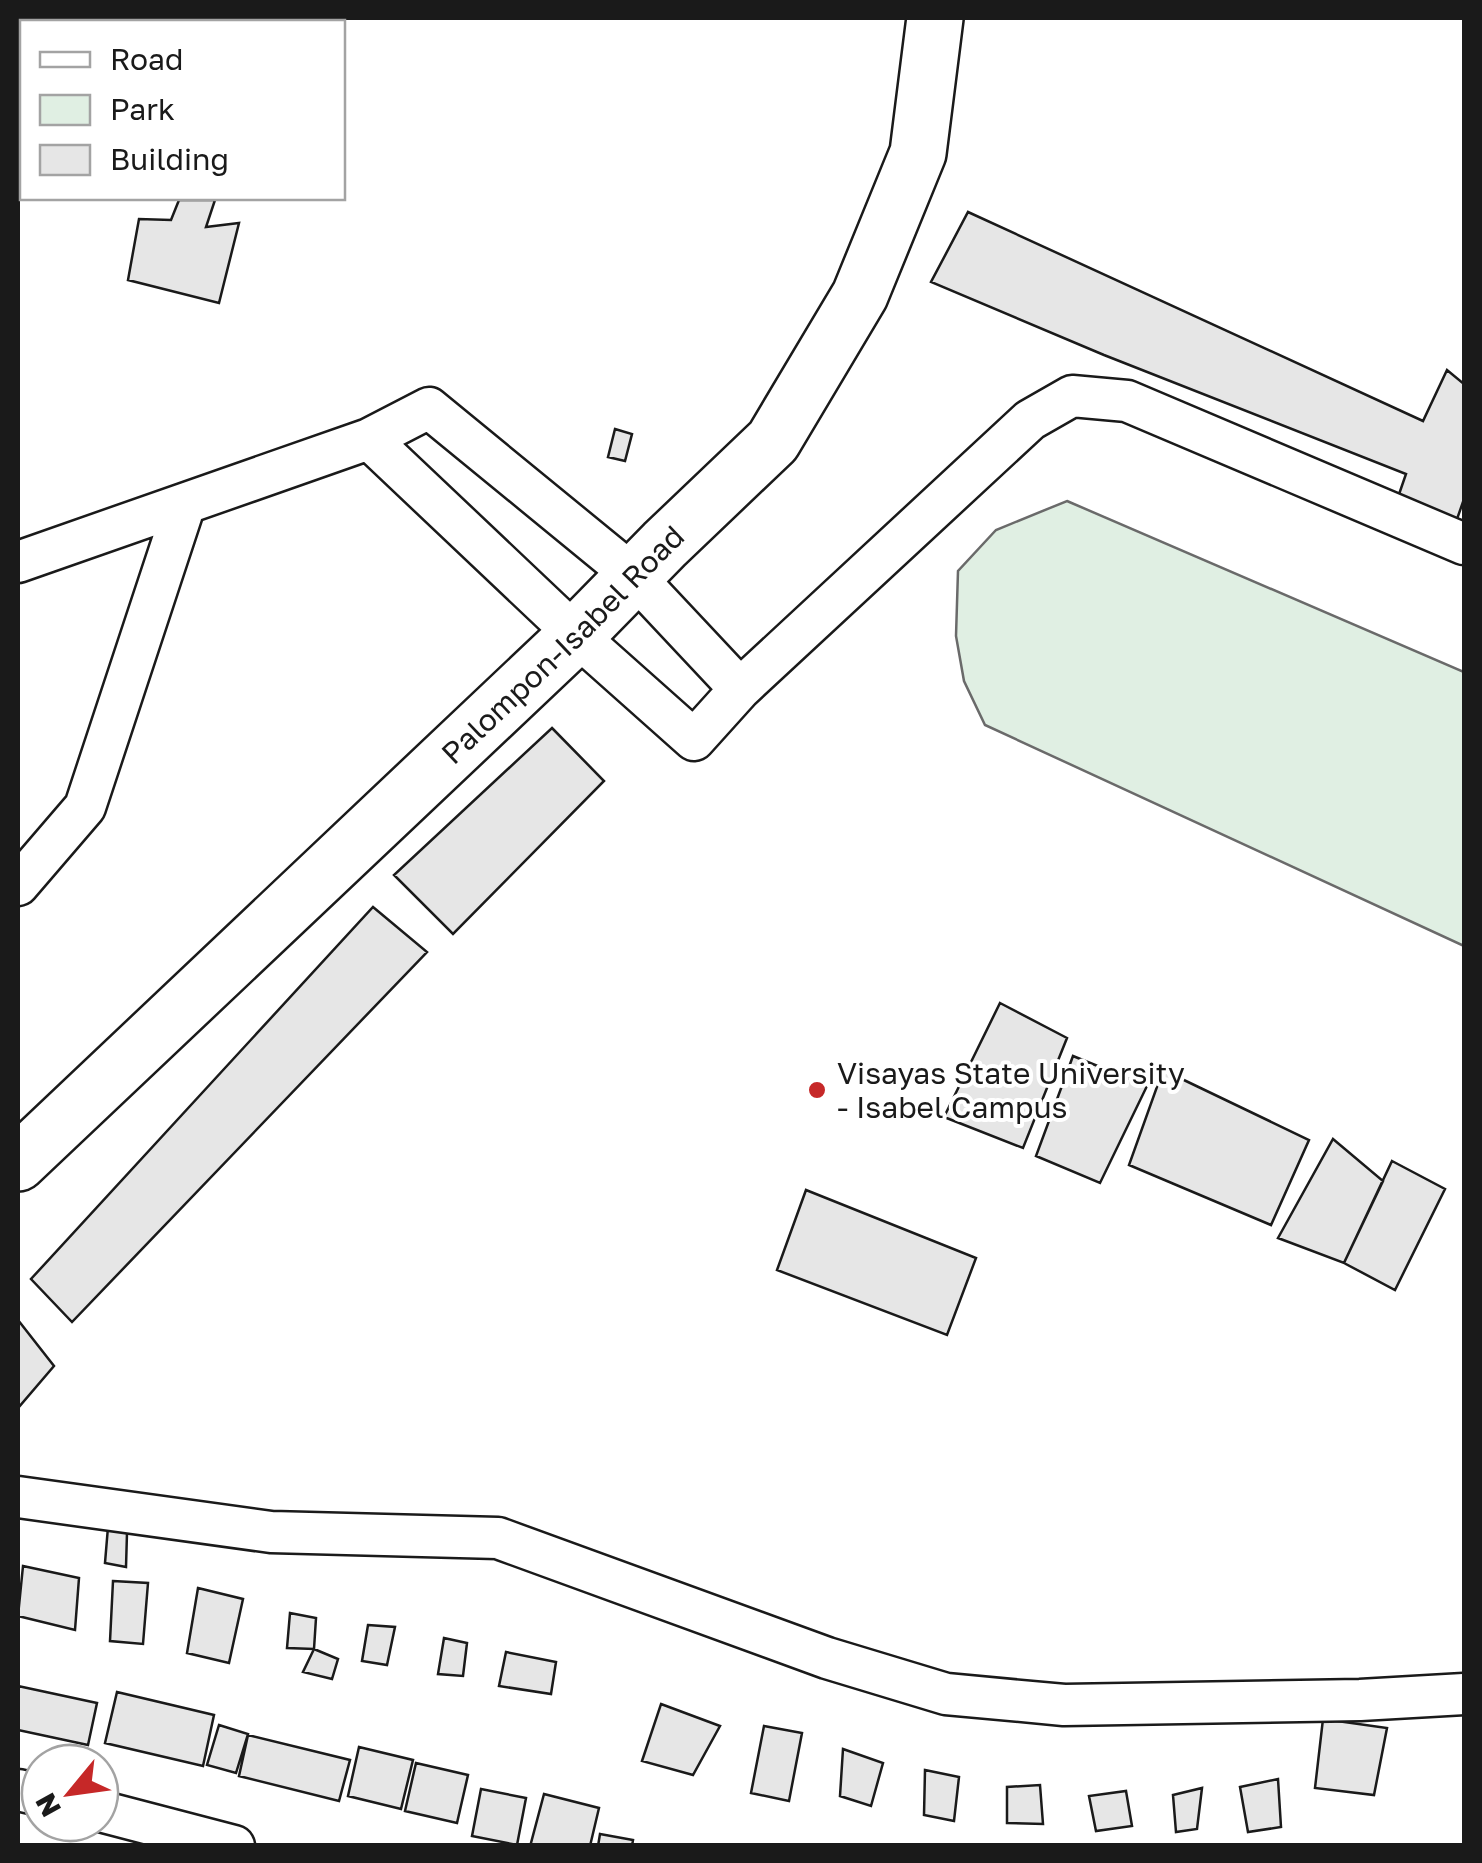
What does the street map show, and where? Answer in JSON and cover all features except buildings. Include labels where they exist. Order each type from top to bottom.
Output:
[{"type":"highway","name":"Palompon-Isabel Road","points":[[18,1164],[576,635],[773,441],[860,295],[918,153],[935,18]]},
{"type":"lane","points":[[370,439],[576,635],[694,740],[740,689],[1030,420],[1072,396],[1126,401],[1464,544]]},
{"type":"lane","points":[[18,562],[370,439],[429,408],[634,576],[740,689]]},
{"type":"lane","points":[[18,884],[85,807],[184,504]]},
{"type":"lane","points":[[18,1496],[271,1532],[498,1538],[827,1658],[946,1694],[1064,1705],[1360,1700],[1464,1694]]},
{"type":"lane","points":[[120,1816],[234,1846]]},
{"type":"green space","points":[[1067,501],[1464,672],[1464,946],[985,725],[964,681],[956,636],[958,571],[996,530]]},
{"type":"place","name":"Visayas State University - Isabel Campus","points":[[817,1090]]}]
